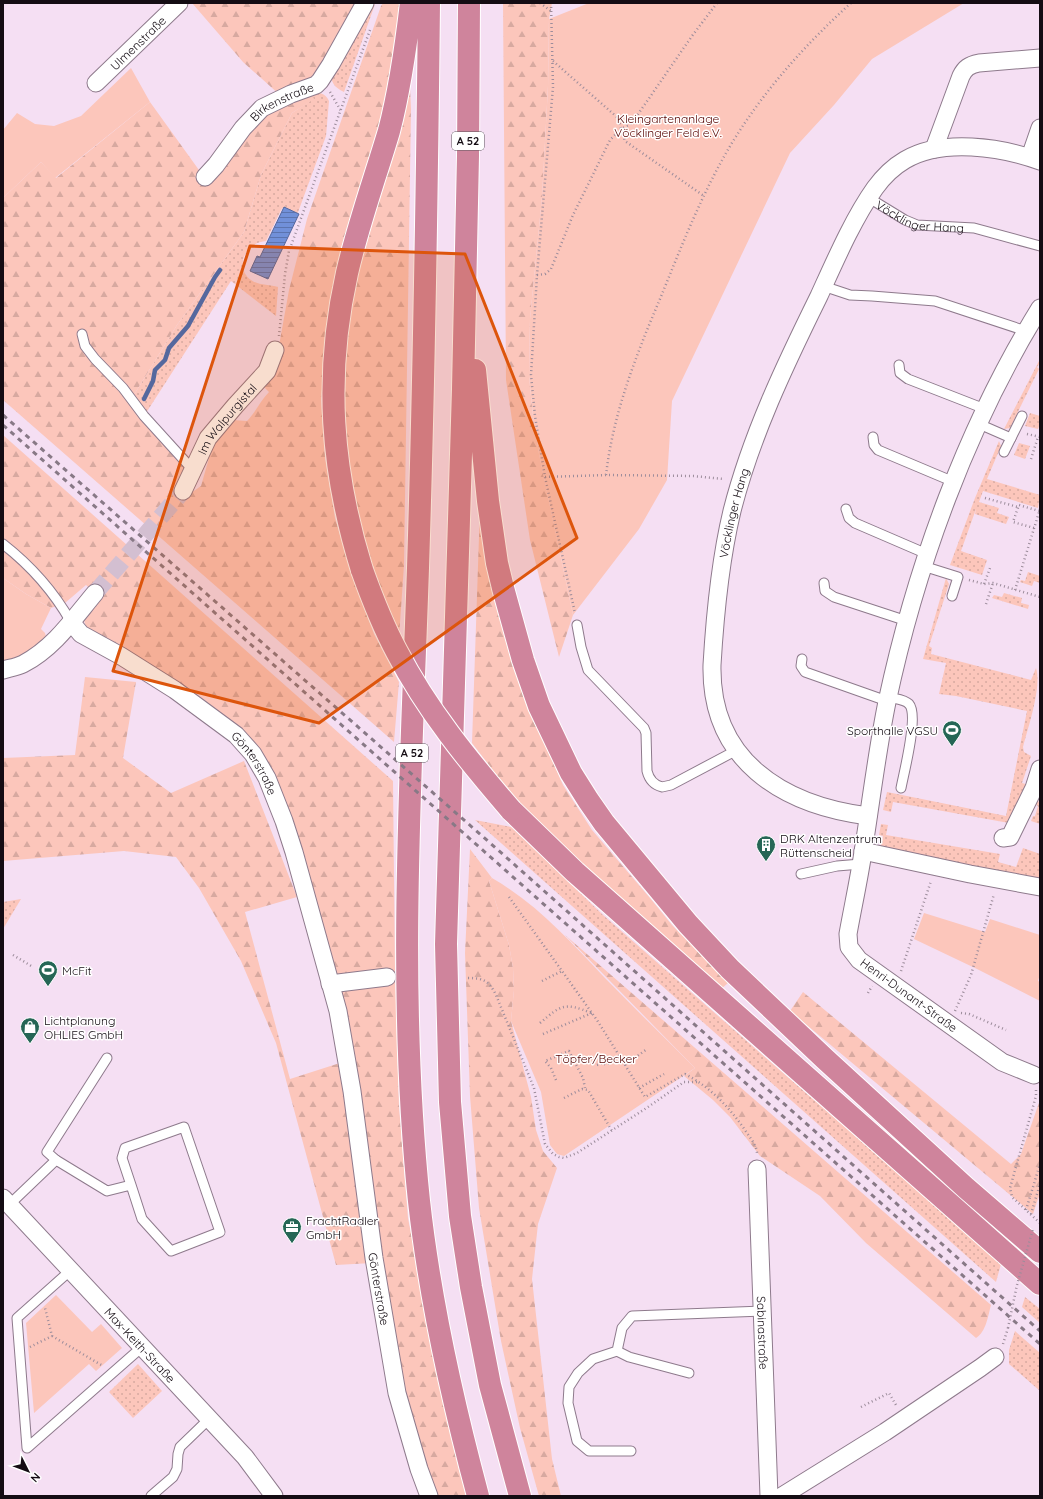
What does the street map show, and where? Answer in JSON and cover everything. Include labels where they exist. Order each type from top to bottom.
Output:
[{"type":"highway","points":[[411,3],[404,55],[393,112],[347,273],[335,352],[333,398],[336,450],[346,514],[362,570],[388,635],[425,700],[458,747],[511,810],[575,872],[1040,1284]]},
{"type":"highway","name":"A 52","points":[[429,3],[425,311],[408,850],[408,1030],[411,1103],[417,1171],[423,1231],[432,1292],[454,1405],[478,1496]]},
{"type":"highway","name":"A 52","points":[[469,3],[468,156],[463,389],[446,944],[450,1102],[460,1216],[471,1287],[490,1385],[520,1496]]},
{"type":"highway","points":[[465,279],[488,501],[497,563],[523,660],[539,706],[571,773],[604,823],[688,924],[730,968],[825,1059],[931,1156],[1040,1252]]},
{"type":"street","name":"Ulmenstraße","points":[[96,83],[179,3]]},
{"type":"street","name":"Birkenstraße","points":[[205,177],[216,165],[243,128],[262,108],[291,94],[316,85],[322,78],[365,3]]},
{"type":"street","points":[[934,149],[961,76],[965,69],[971,65],[979,63],[1040,58]]},
{"type":"street","name":"Vöcklinger Hang","points":[[868,816],[848,813],[810,803],[782,790],[757,773],[737,750],[721,721],[714,699],[712,678],[713,641],[726,539],[740,482],[771,400],[795,345],[823,286],[869,198],[881,180],[896,167],[916,155],[934,149],[993,149],[1035,159],[1040,128]]},
{"type":"street","name":"Henri-Dunant-Straße","points":[[1034,1075],[1002,1062],[859,960],[849,947],[848,934],[888,699],[907,621],[925,560],[954,482],[982,417],[1026,331],[1040,308]]},
{"type":"street","name":"Im Walpurgistal","points":[[183,491],[208,438],[267,371],[275,350]]},
{"type":"street","points":[[3,670],[23,664],[42,652],[60,636],[95,593]]},
{"type":"street","name":"Gönterstraße","points":[[71,622],[81,634],[121,656],[196,705],[236,735],[253,754],[267,778],[294,852],[338,1010],[352,1091],[374,1258],[397,1393],[419,1468],[429,1496]]},
{"type":"street","points":[[1003,838],[1010,837],[1034,788],[1040,769]]},
{"type":"street","points":[[862,858],[936,867],[1040,887]]},
{"type":"street","points":[[330,984],[387,977]]},
{"type":"street","name":"Sabinastraße","points":[[757,1169],[769,1496]]},
{"type":"street","name":"Max-Keith-Straße","points":[[6,1201],[245,1457],[274,1496]]},
{"type":"street","points":[[782,1496],[905,1420],[995,1357]]},
{"type":"lane","name":"Vöcklinger Hang","points":[[869,198],[916,225],[974,228],[1040,246]]},
{"type":"lane","points":[[823,286],[850,295],[935,301],[1026,331]]},
{"type":"lane","points":[[82,334],[85,346],[95,359],[123,388],[144,416],[193,470]]},
{"type":"lane","points":[[899,365],[900,373],[908,379],[982,417],[1011,438]]},
{"type":"lane","points":[[1004,452],[1022,416]]},
{"type":"lane","points":[[873,437],[874,445],[878,450],[954,482]]},
{"type":"lane","points":[[846,509],[849,518],[855,523],[958,577],[952,596]]},
{"type":"lane","points":[[3,544],[49,588],[71,622]]},
{"type":"lane","points":[[824,583],[825,591],[834,597],[907,621]]},
{"type":"lane","points":[[577,625],[581,647],[588,670],[644,728],[646,733],[647,771],[655,783],[662,787],[669,786],[737,750]]},
{"type":"lane","points":[[802,659],[801,666],[805,672],[888,699],[904,701],[910,705],[913,724],[901,788]]},
{"type":"lane","points":[[801,874],[837,866],[862,858]]},
{"type":"lane","points":[[107,1058],[47,1152],[56,1160],[107,1191],[131,1185]]},
{"type":"lane","points":[[184,1127],[220,1232],[172,1251],[142,1219],[131,1185],[122,1158],[125,1148],[184,1127]]},
{"type":"lane","points":[[6,1201],[56,1160]]},
{"type":"lane","points":[[71,1270],[17,1318],[27,1448],[142,1348]]},
{"type":"lane","points":[[617,1351],[622,1328],[632,1316],[763,1311]]},
{"type":"lane","points":[[631,1451],[589,1451],[577,1441],[568,1403],[569,1387],[578,1373],[593,1359],[617,1351],[629,1357],[689,1373]]},
{"type":"lane","points":[[151,1496],[173,1477],[177,1470],[180,1447],[209,1419]]},
{"type":"path","points":[[540,3],[551,12]]},
{"type":"path","points":[[551,3],[553,87],[536,275],[531,375],[535,416],[545,477],[577,625]]},
{"type":"path","points":[[536,275],[545,274],[551,269],[573,215],[610,140],[621,129],[632,123],[692,36],[717,3]]},
{"type":"path","points":[[606,474],[621,405],[636,358],[675,260],[705,196],[735,138],[765,96],[804,49],[851,3]]},
{"type":"path","points":[[275,350],[279,333],[283,288],[289,251],[371,26]]},
{"type":"path","points":[[552,61],[618,118],[625,141],[705,196]]},
{"type":"path","points":[[322,78],[341,111]]},
{"type":"path","points":[[1031,459],[1038,437]]},
{"type":"path","points":[[545,477],[606,474],[701,477],[740,482]]},
{"type":"path","points":[[985,498],[1018,507]]},
{"type":"path","points":[[1015,590],[1040,510],[1019,504],[1013,522],[1034,528]]},
{"type":"path","points":[[984,584],[990,568]]},
{"type":"path","points":[[958,577],[984,584],[993,583],[1040,597]]},
{"type":"path","points":[[986,604],[993,583]]},
{"type":"path","points":[[896,986],[936,867]]},
{"type":"path","points":[[999,880],[971,975],[954,1013],[969,1014],[1006,1030]]},
{"type":"path","points":[[509,897],[591,1013],[645,1097],[685,1074],[700,1082],[733,1113],[754,1142],[757,1150],[757,1169]]},
{"type":"path","points":[[13,955],[33,967]]},
{"type":"path","points":[[542,981],[562,971]]},
{"type":"path","points":[[468,978],[480,978],[484,980],[491,986],[498,998],[538,1100],[545,1144],[553,1154],[559,1157],[564,1158],[571,1156],[612,1131],[684,1082],[700,1082]]},
{"type":"path","points":[[540,1023],[556,1010],[568,1006],[576,1007],[591,1013]]},
{"type":"path","points":[[543,1034],[591,1013]]},
{"type":"path","points":[[625,1065],[646,1049]]},
{"type":"path","points":[[556,1080],[551,1068],[545,1061],[569,1051],[582,1078],[585,1088],[588,1090],[612,1131]]},
{"type":"path","points":[[597,1065],[603,1062],[606,1065],[620,1056]]},
{"type":"path","points":[[639,1088],[664,1074]]},
{"type":"path","points":[[1034,1075],[1036,1096],[1010,1185],[1012,1197],[1040,1223]]},
{"type":"path","points":[[564,1098],[585,1088]]},
{"type":"path","points":[[1026,1210],[1040,1164]]},
{"type":"path","points":[[1031,1214],[1040,1184]]},
{"type":"path","points":[[1008,1328],[1033,1229]]},
{"type":"path","points":[[42,1296],[52,1336],[114,1372]]},
{"type":"path","points":[[20,1352],[52,1336]]},
{"type":"path","points":[[861,1407],[889,1393],[905,1420]]},
{"type":"highlighted area","points":[[250,246],[465,254],[577,538],[319,723],[113,671]]},
{"type":"green space","points":[[192,3],[361,3],[318,72],[306,83],[314,99],[292,113],[261,175],[244,232],[177,325],[132,398],[191,459],[188,495],[201,486],[213,444],[233,420],[247,421],[269,392],[263,386],[277,357],[289,290],[307,219],[381,6],[383,3],[404,3],[391,82],[340,261],[328,329],[321,400],[325,458],[335,518],[352,576],[374,634],[399,682],[394,742],[3,400],[3,198],[41,162],[56,178],[150,102],[204,177],[281,96],[243,62]]},
{"type":"green space","points":[[371,3],[375,3],[374,7],[344,92],[334,84],[331,72]]},
{"type":"green space","points":[[503,3],[552,3],[549,19],[548,86],[542,197],[530,319],[529,376],[539,454],[573,615],[559,657],[530,540],[506,380]]},
{"type":"green space","name":"Kleingartenanlage Vöcklinger Feld e.V.","points":[[589,3],[964,3],[872,59],[834,105],[790,153],[672,401],[667,480],[639,529],[573,615],[539,454],[533,416],[529,376],[530,319],[542,197],[548,86],[549,19]]},
{"type":"green space","points":[[131,68],[150,102],[55,178],[41,162],[3,198],[3,130],[17,113],[35,124],[54,126],[81,116]]},
{"type":"green space","points":[[410,87],[411,109],[404,565],[399,637],[370,566],[343,447],[342,395],[349,308],[363,246]]},
{"type":"green space","points":[[310,92],[324,94],[329,101],[326,136],[297,215],[282,208],[266,241],[253,246],[248,250],[243,259],[243,268],[247,277],[260,284],[278,287],[276,316],[231,281],[146,413],[132,398],[177,325],[244,232],[261,175],[292,113],[313,99]]},
{"type":"green space","points":[[1040,359],[1040,363],[1037,367],[1039,369],[1010,428],[1004,429]]},
{"type":"green space","points":[[1030,413],[1040,416],[1040,424],[1038,429],[1025,426]]},
{"type":"green space","points":[[3,435],[393,781],[395,970],[399,1106],[408,1218],[443,1398],[470,1496],[436,1496],[404,1402],[358,1103],[255,748],[86,627],[83,617],[100,598],[86,585],[65,603],[51,608],[26,594],[3,578]]},
{"type":"green space","points":[[999,441],[1001,446],[987,479],[1040,495],[1038,508],[983,491],[979,502],[999,508],[997,513],[1009,517],[1006,524],[975,514],[976,509],[961,551],[987,560],[982,575],[950,565],[975,498]]},
{"type":"green space","points":[[1019,443],[1030,446],[1025,459],[1014,455]]},
{"type":"green space","points":[[480,507],[542,737],[563,785],[592,830],[672,925],[728,983],[720,990],[522,808],[472,743]]},
{"type":"green space","points":[[1028,572],[1040,576],[1040,583],[1034,581],[1032,586],[1020,582],[1021,580],[1025,581]]},
{"type":"green space","points":[[3,578],[26,594],[51,608],[41,629],[45,633],[46,637],[27,653],[3,661]]},
{"type":"green space","points":[[946,578],[949,584],[929,646],[932,648],[931,654],[1031,680],[1036,668],[1036,696],[1023,747],[1024,752],[1031,756],[1022,783],[1029,785],[1009,823],[893,802],[891,812],[883,810],[887,792],[1006,816],[1027,711],[956,696],[939,694],[946,663],[923,659]]},
{"type":"green space","points":[[1004,593],[1022,598],[1021,603],[1029,605],[1028,609],[992,598],[994,595],[1002,597]]},
{"type":"green space","points":[[85,677],[136,682],[123,758],[171,793],[244,761],[297,897],[245,912],[290,1079],[343,1062],[372,1263],[336,1265],[276,1043],[241,961],[199,888],[176,857],[124,851],[3,861],[3,758],[75,755]]},
{"type":"green space","points":[[1037,801],[1040,802],[1040,824],[1031,821],[1033,816],[1035,816],[1038,806],[1036,805]]},
{"type":"green space","points":[[475,820],[511,827],[603,915],[1001,1264],[996,1282]]},
{"type":"green space","points":[[881,824],[888,825],[886,835],[1000,854],[998,862],[1016,867],[1023,848],[1040,854],[1040,879],[877,850],[877,845],[881,845],[883,836],[879,835]]},
{"type":"green space","points":[[470,849],[492,878],[489,881],[509,945],[513,968],[514,990],[511,1021],[531,1097],[536,1130],[543,1151],[557,1168],[538,1224],[532,1279],[552,1459],[561,1496],[539,1496],[520,1428],[501,1341],[479,1208],[470,1096],[465,953]]},
{"type":"green space","name":"Töpfer/Becker","points":[[492,878],[509,888],[552,923],[695,1068],[564,1156],[557,1154],[550,1145],[541,1092],[511,1021],[514,990],[513,968],[509,945],[489,881]]},
{"type":"green space","points":[[21,899],[3,929],[3,902]]},
{"type":"green space","points":[[924,913],[985,932],[990,919],[1040,935],[1040,974],[1038,981],[1040,982],[1040,1001],[914,939]]},
{"type":"green space","points":[[565,935],[991,1305],[982,1332],[976,1338],[866,1243],[820,1196],[760,1156],[730,1117],[713,1100],[684,1076],[695,1068]]},
{"type":"green space","points":[[803,992],[1011,1164],[1021,1154],[1040,1100],[1040,1193],[1033,1214],[790,1011]]},
{"type":"green space","points":[[56,1295],[92,1332],[101,1324],[122,1348],[96,1371],[89,1364],[34,1413],[26,1323]]},
{"type":"green space","points":[[1025,1297],[1040,1309],[1040,1323],[1022,1307]]},
{"type":"green space","points":[[1015,1331],[1040,1353],[1040,1391],[1009,1364],[1009,1350]]},
{"type":"green space","points":[[138,1364],[162,1391],[133,1418],[109,1392]]},
{"type":"water","points":[[284,207],[299,214],[268,279],[250,271],[257,256],[260,257]]},
{"type":"waterway","points":[[144,399],[153,381],[155,370],[165,360],[169,348],[188,326],[220,270]]},
{"type":"tunnel","points":[[95,593],[183,491]]},
{"type":"railway","points":[[3,415],[489,842],[1040,1331]]},
{"type":"railway","points":[[3,425],[1040,1344]]},
{"type":"place","name":"Sporthalle VGSU","points":[[952,747]]},
{"type":"place","name":"DRK Altenzentrum Rüttenscheid","points":[[766,862]]},
{"type":"place","name":"McFit","points":[[48,987]]},
{"type":"place","name":"Lichtplanung OHLIES GmbH","points":[[30,1044]]},
{"type":"place","name":"FrachtRadler GmbH","points":[[292,1244]]}]
